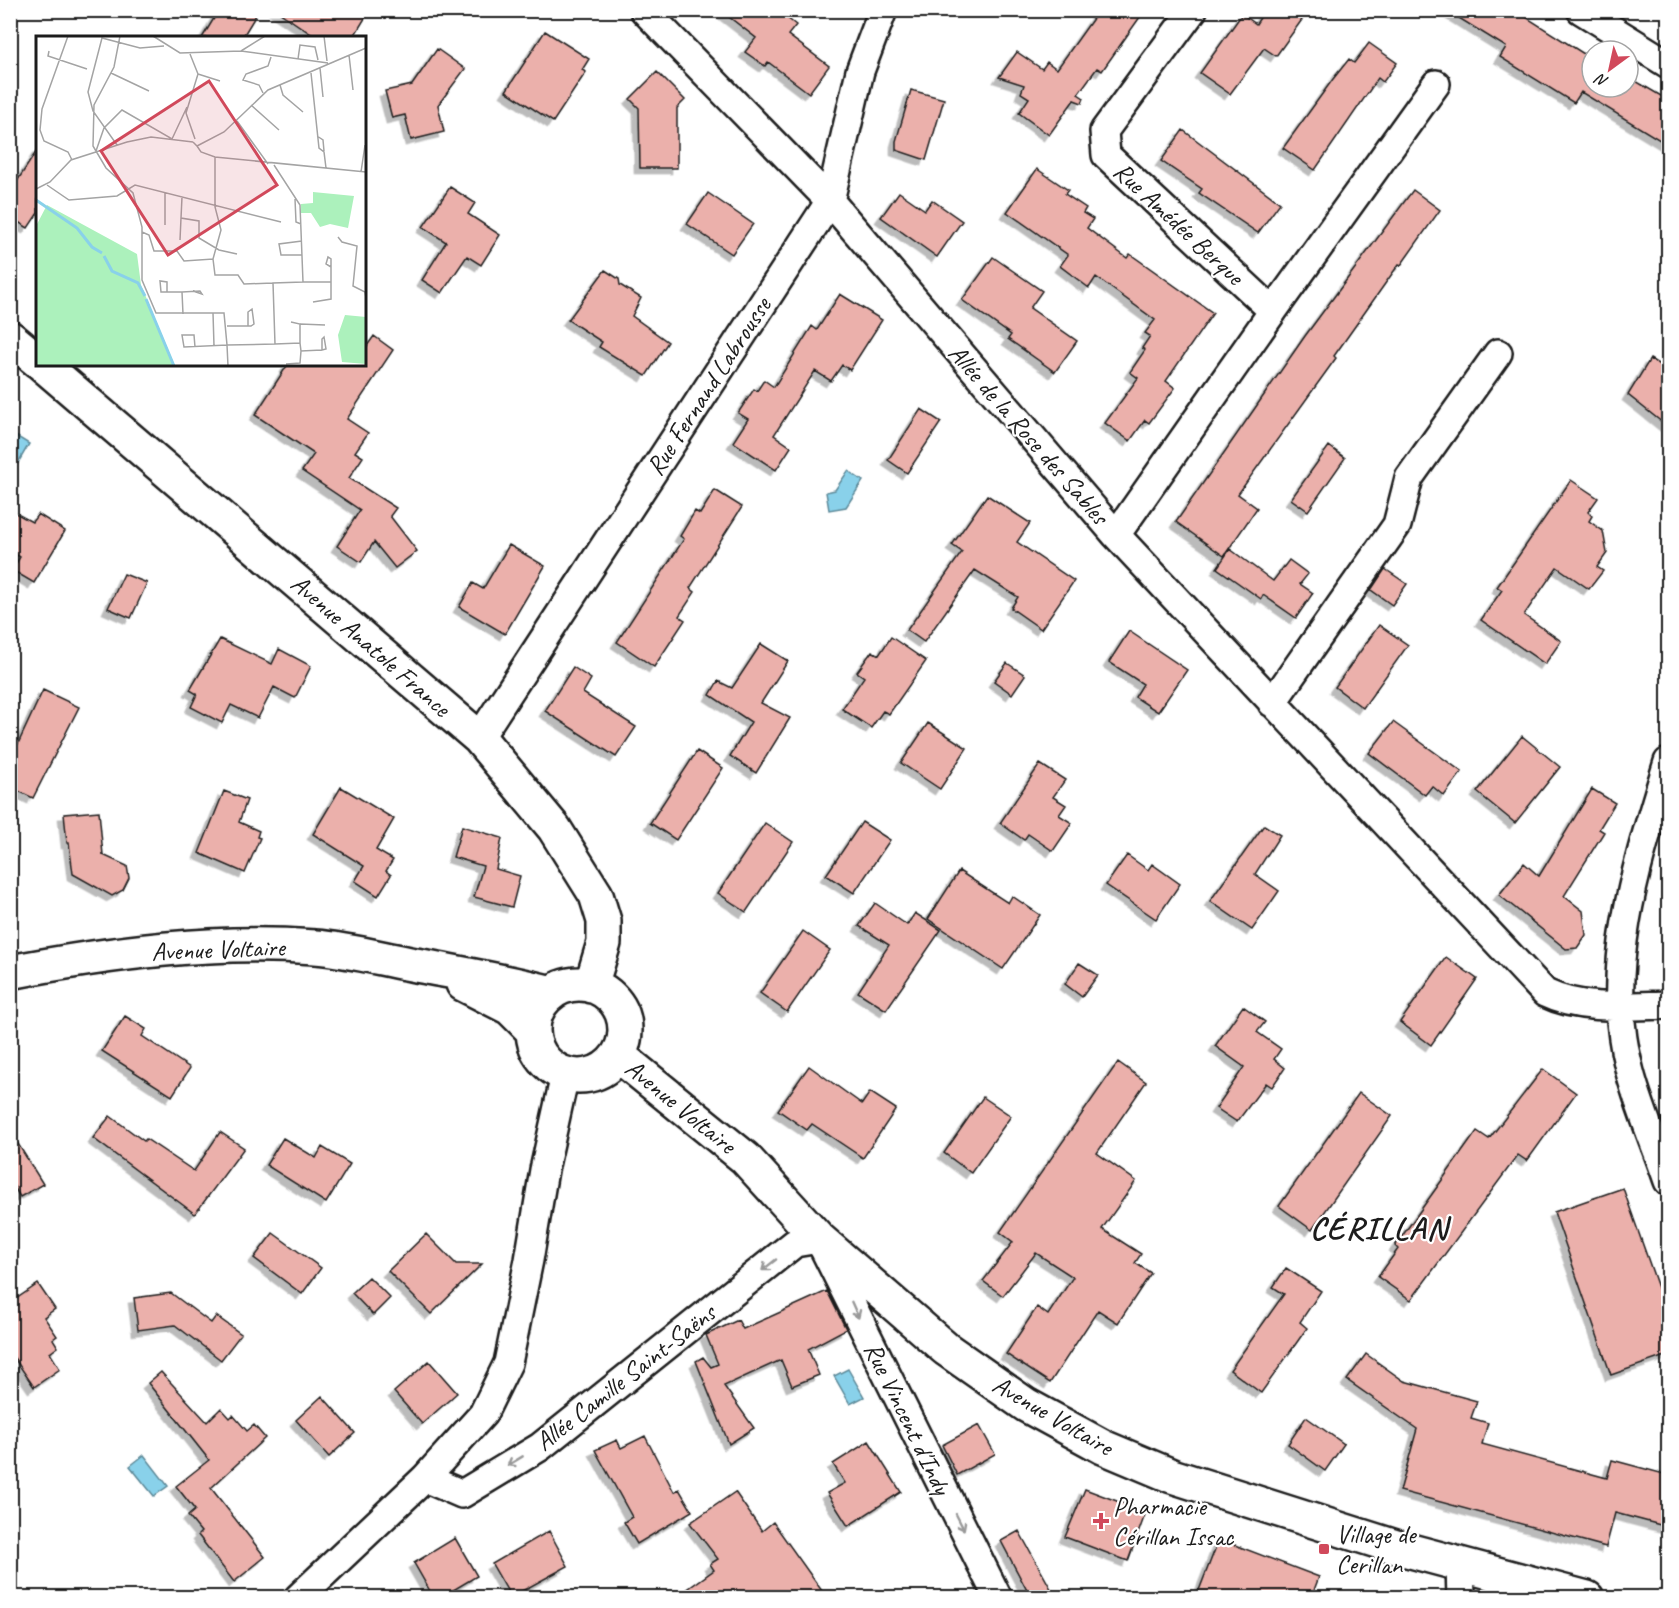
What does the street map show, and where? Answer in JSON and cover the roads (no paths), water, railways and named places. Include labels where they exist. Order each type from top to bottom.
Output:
[{"type":"main road","points":[[10,338],[36,359]]},
{"type":"main road","name":"Avenue Anatole France","points":[[44,366],[479,738],[554,828],[596,895],[604,921],[604,943],[591,986]]},
{"type":"main road","name":"Avenue Voltaire","points":[[10,972],[122,953],[270,945],[327,949],[473,974],[552,993]]},
{"type":"main road","name":"Avenue Voltaire","points":[[426,967],[510,1008],[532,1030]]},
{"type":"main road","points":[[564,986],[591,986],[615,1001],[622,1014],[625,1028],[624,1042],[618,1055],[608,1066],[595,1074],[580,1077],[566,1075],[552,1068],[534,1045],[532,1030],[535,1015],[542,1002],[564,986]]},
{"type":"main road","name":"Avenue Voltaire","points":[[618,1055],[745,1158],[819,1239],[946,1349],[1026,1405],[1104,1447],[1172,1476],[1249,1502],[1460,1565],[1587,1598]]},
{"type":"street","name":"Allée de la Rose des Sables","points":[[644,10],[830,201],[1116,535],[1545,993],[1560,1000],[1619,1006],[1668,1005]]},
{"type":"street","name":"Rue Fernand Labrousse","points":[[479,738],[830,201],[860,71],[883,10]]},
{"type":"street","name":"Rue Amédée Berque","points":[[1193,10],[1104,131],[1106,155],[1273,311]]},
{"type":"street","points":[[1581,10],[1668,64]]},
{"type":"street","points":[[1116,535],[1436,84]]},
{"type":"street","points":[[1272,703],[1397,525],[1409,478],[1498,353]]},
{"type":"street","points":[[1668,762],[1624,922],[1619,1006],[1628,1065],[1668,1180]]},
{"type":"street","points":[[298,1598],[425,1478],[483,1414],[508,1363],[546,1160],[566,1075]]},
{"type":"street","name":"Allée Camille Saint-Saëns","points":[[425,1478],[462,1494],[530,1453],[795,1244],[819,1239]]},
{"type":"street","name":"Rue Vincent d'Indy","points":[[819,1239],[998,1598]]},
{"type":"street","points":[[1460,1565],[1461,1598]]},
{"type":"water","points":[[11,433],[29,444],[11,475]]},
{"type":"water","points":[[848,471],[863,481],[846,507],[829,510],[826,492],[835,490]]},
{"type":"water","points":[[848,1369],[864,1397],[850,1404],[834,1376]]},
{"type":"water","points":[[144,1455],[168,1486],[154,1496],[130,1466]]},
{"type":"place","name":"Pharmacie Cérillan Issac","points":[[1101,1521]]},
{"type":"place","name":"Village de Cerillan","points":[[1324,1549]]},
{"type":"district","name":"CÉRILLAN","points":[[1379,1228]]}]
